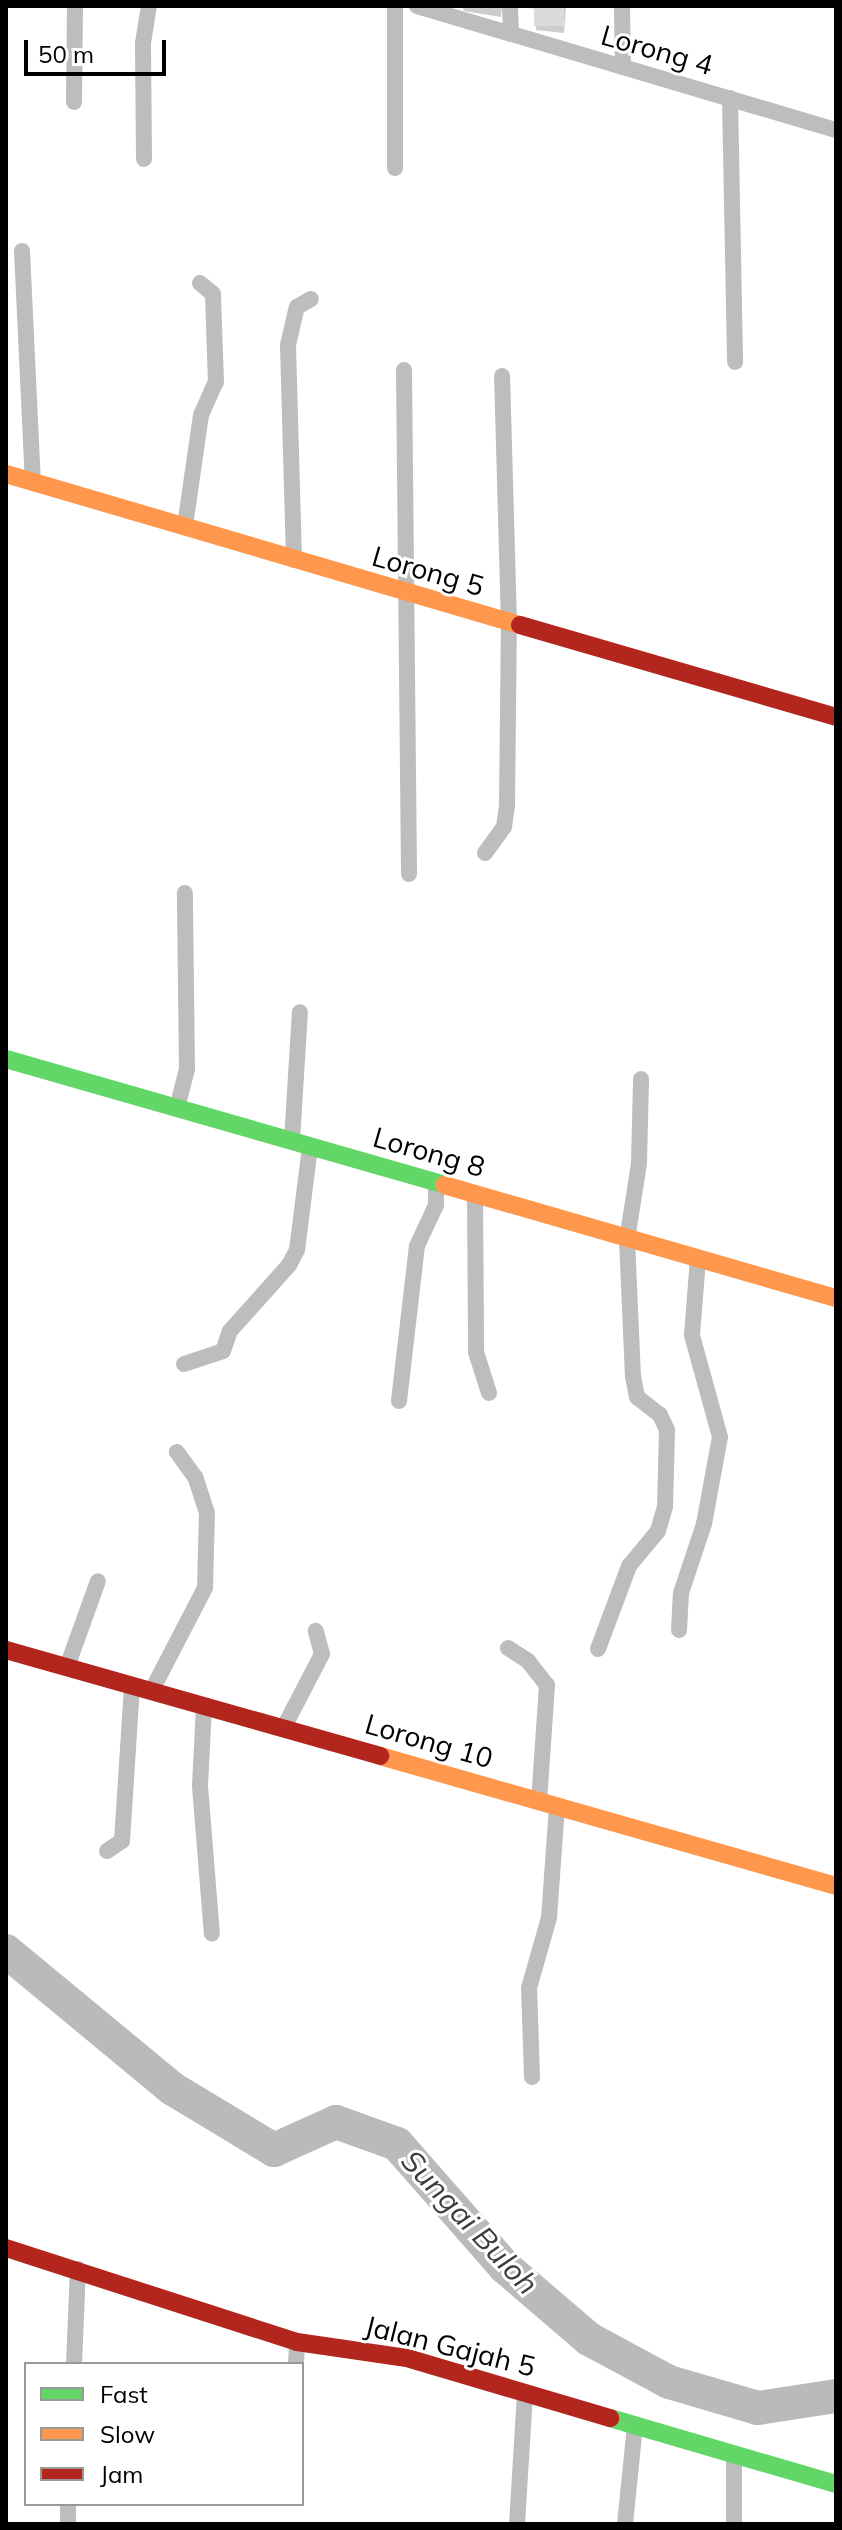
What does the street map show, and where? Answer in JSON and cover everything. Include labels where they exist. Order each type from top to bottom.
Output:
[{"type":"street","points":[[74,102],[75,6]]},
{"type":"street","points":[[144,159],[143,43],[149,6]]},
{"type":"street","points":[[395,6],[395,168]]},
{"type":"street","name":"Lorong 4","points":[[417,6],[836,130]]},
{"type":"street","points":[[510,6],[511,34]]},
{"type":"street","points":[[622,6],[623,67]]},
{"type":"street","points":[[730,98],[735,362]]},
{"type":"street","points":[[22,251],[33,482]]},
{"type":"street","points":[[185,526],[201,415],[216,382],[213,294],[200,283]]},
{"type":"street","points":[[294,560],[288,345],[297,307],[311,299]]},
{"type":"street","points":[[404,370],[409,874]]},
{"type":"street","points":[[485,853],[504,827],[507,806],[509,624],[502,376]]},
{"type":"street","name":"Lorong 5","points":[[6,474],[509,624],[836,717]]},
{"type":"street","points":[[177,1108],[187,1069],[185,893]]},
{"type":"street","points":[[184,1364],[223,1351],[230,1331],[289,1265],[297,1250],[301,1144],[300,1012]]},
{"type":"street","name":"Lorong 8","points":[[6,1059],[836,1298]]},
{"type":"street","points":[[598,1649],[629,1566],[658,1531],[665,1507],[667,1430],[660,1415],[637,1397],[633,1377],[627,1240],[639,1163],[641,1079]]},
{"type":"street","points":[[399,1401],[417,1246],[436,1205],[436,1183]]},
{"type":"street","points":[[475,1194],[476,1352],[489,1393]]},
{"type":"street","points":[[679,1630],[681,1593],[704,1524],[720,1437],[692,1335],[698,1258]]},
{"type":"street","points":[[151,1692],[205,1588],[207,1513],[195,1477],[177,1452]]},
{"type":"street","points":[[67,1667],[98,1581]]},
{"type":"street","points":[[283,1729],[322,1654],[316,1631]]},
{"type":"street","points":[[508,1648],[528,1661],[547,1685],[539,1802]]},
{"type":"street","name":"Lorong 10","points":[[6,1650],[836,1886]]},
{"type":"street","points":[[107,1851],[122,1841],[132,1686]]},
{"type":"street","points":[[204,1706],[200,1786],[212,1934]]},
{"type":"street","points":[[532,2077],[529,1988],[549,1918],[557,1807]]},
{"type":"street","name":"Jalan Gajah 5","points":[[6,2248],[297,2342],[407,2358],[836,2484]]},
{"type":"street","points":[[74,2362],[78,2269]]},
{"type":"street","points":[[296,2362],[297,2342]]},
{"type":"street","points":[[517,2524],[525,2393]]},
{"type":"street","points":[[625,2524],[635,2425]]},
{"type":"street","points":[[734,2454],[734,2524]]},
{"type":"building","points":[[534,6],[564,6],[564,26],[534,26]]},
{"type":"waterway","name":"Sungai Buloh","points":[[6,1951],[173,2089],[274,2150],[336,2122],[397,2144],[505,2267],[589,2339],[669,2382],[758,2408],[836,2396]]},
{"type":"traffic: fast","points":[[6,1059],[444,1185]]},
{"type":"traffic: fast","points":[[610,2418],[836,2484]]},
{"type":"traffic: slow","points":[[6,474],[520,625]]},
{"type":"traffic: slow","points":[[444,1185],[836,1298]]},
{"type":"traffic: slow","points":[[380,1756],[836,1886]]},
{"type":"traffic: jam","points":[[520,625],[836,717]]},
{"type":"traffic: jam","points":[[6,1650],[380,1756]]},
{"type":"traffic: jam","points":[[6,2248],[297,2342],[407,2358],[610,2418]]}]
